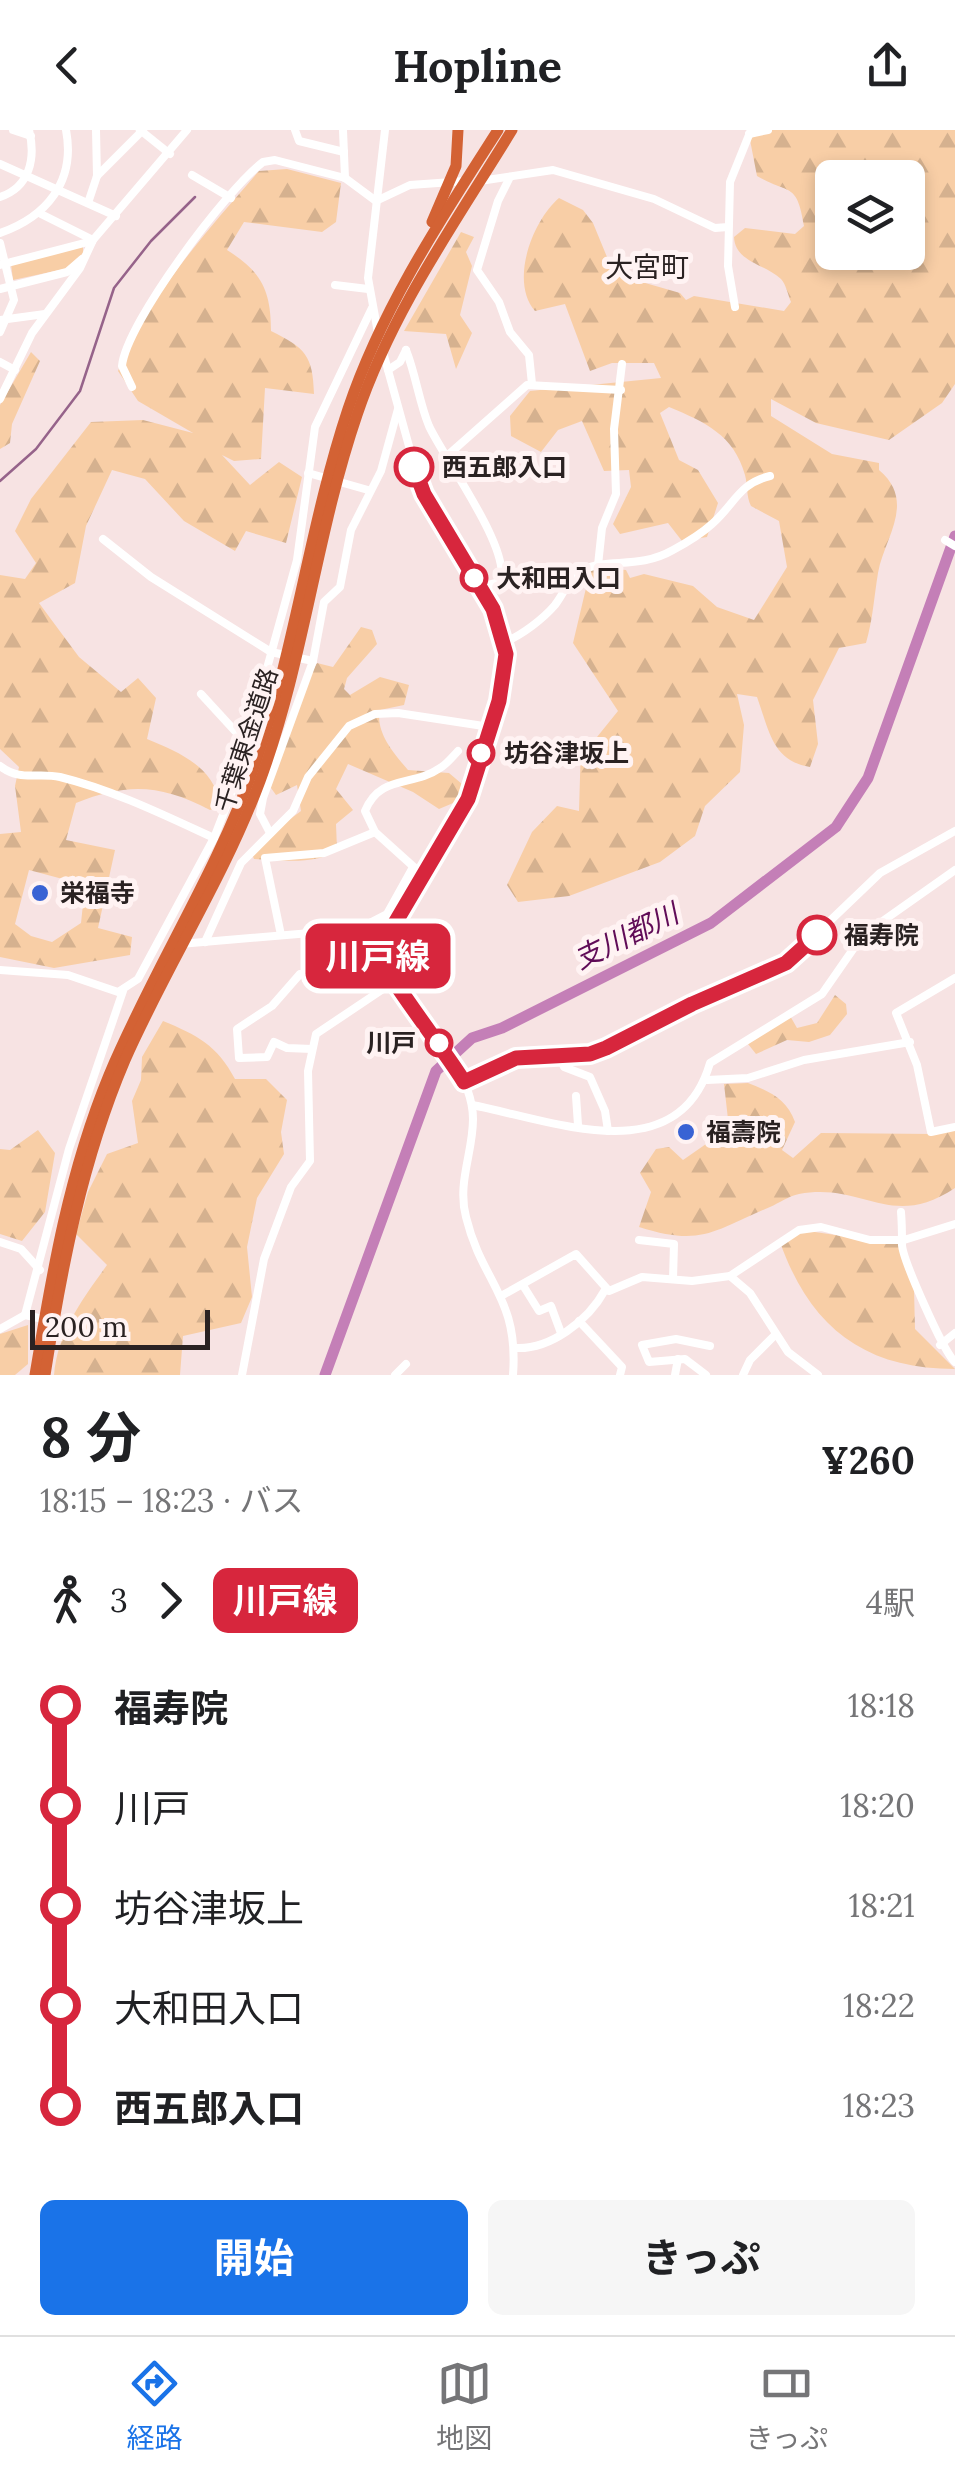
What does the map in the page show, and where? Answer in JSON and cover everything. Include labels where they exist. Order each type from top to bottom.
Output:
[{"type":"highway","points":[[457,196],[458,130]]},
{"type":"highway","name":"千葉東金道路","points":[[35,1375],[61,1224],[92,1118],[250,779],[281,678],[328,475],[381,321],[457,196],[509,130]]},
{"type":"highway","name":"千葉東金道路","points":[[44,1375],[70,1231],[110,1097],[216,882],[267,762],[288,693],[332,497],[372,375],[457,196]]},
{"type":"street","points":[[0,196],[18,189],[27,176],[30,133],[13,130]]},
{"type":"street","points":[[0,233],[41,214],[59,190],[67,166],[66,130]]},
{"type":"street","points":[[88,203],[97,176],[97,130]]},
{"type":"street","points":[[97,176],[142,130],[170,154]]},
{"type":"street","points":[[0,399],[45,314],[93,240],[187,130]]},
{"type":"street","points":[[295,130],[299,140],[344,152]]},
{"type":"street","points":[[343,130],[345,178]]},
{"type":"street","points":[[386,130],[368,289],[372,308],[420,486],[480,588],[505,642],[499,701],[468,799],[419,869],[400,920],[379,948],[379,960],[457,1070],[472,1105],[464,1208],[514,1329],[513,1375]]},
{"type":"street","points":[[735,307],[728,227],[731,178],[743,158],[750,132],[768,130]]},
{"type":"street","points":[[132,387],[122,366],[132,332],[186,252],[268,160],[345,178],[376,202]]},
{"type":"street","points":[[0,164],[116,216]]},
{"type":"street","points":[[376,202],[418,183],[510,177],[531,170],[562,172],[654,198],[716,228],[728,227]]},
{"type":"street","points":[[192,175],[231,198]]},
{"type":"street","points":[[510,177],[498,200],[477,270],[499,302],[510,332],[529,355],[532,384]]},
{"type":"street","points":[[41,214],[93,240]]},
{"type":"street","points":[[2,264],[93,240]]},
{"type":"street","points":[[0,243],[2,264],[14,300],[0,332]]},
{"type":"street","points":[[0,289],[66,272],[82,259]]},
{"type":"street","points":[[335,285],[368,289]]},
{"type":"street","points":[[30,1316],[69,1149],[124,991],[138,980],[214,838],[246,743],[298,560],[314,427],[372,308]]},
{"type":"street","points":[[5,319],[45,314]]},
{"type":"street","points":[[388,370],[400,362],[406,350],[429,426],[488,531],[503,572],[500,582],[480,588]]},
{"type":"street","points":[[0,362],[15,370]]},
{"type":"street","points":[[598,565],[602,528],[616,494],[614,428],[622,364]]},
{"type":"street","points":[[448,455],[473,428],[532,384],[621,390]]},
{"type":"street","points":[[270,834],[260,814],[263,798],[313,661],[324,602],[340,587],[351,530],[380,470],[398,410]]},
{"type":"street","points":[[308,473],[368,490]]},
{"type":"street","points":[[505,642],[542,619],[569,581],[598,565],[643,564],[671,551],[711,526],[744,486],[770,476]]},
{"type":"street","points":[[103,539],[151,577],[271,652],[313,661]]},
{"type":"street","points":[[945,540],[955,546]]},
{"type":"street","points":[[200,694],[246,743]]},
{"type":"street","points":[[205,942],[240,863],[293,811],[308,777],[356,721],[376,714],[413,713],[490,726]]},
{"type":"street","points":[[419,869],[375,832],[365,817],[370,800],[389,783],[439,770],[455,752],[482,748]]},
{"type":"street","points":[[0,766],[24,778],[55,776],[99,787],[214,838]]},
{"type":"street","points":[[464,1082],[516,1058],[606,1048],[692,1004],[786,963],[880,873],[955,831]]},
{"type":"street","points":[[281,934],[265,858],[324,852],[375,832]]},
{"type":"street","points":[[156,946],[358,928],[381,919],[391,908],[405,876],[419,869]]},
{"type":"street","points":[[472,1105],[524,1121],[634,1133],[668,1119],[695,1099],[707,1080],[710,1063],[822,994],[863,935],[955,870]]},
{"type":"street","points":[[312,1049],[287,1048],[274,1042],[267,1057],[238,1058],[237,1029],[272,1006],[300,974],[333,974],[379,960]]},
{"type":"street","points":[[0,970],[51,972],[106,990],[124,991]]},
{"type":"street","points":[[955,978],[896,1014],[910,1042],[932,1132],[955,1127]]},
{"type":"street","points":[[242,1375],[264,1260],[291,1188],[310,1162],[308,1071],[316,1034],[395,981]]},
{"type":"street","points":[[707,1080],[748,1078],[804,1060],[910,1042]]},
{"type":"street","points":[[559,1055],[564,1068],[590,1077],[606,1111],[608,1130]]},
{"type":"street","points":[[576,1096],[578,1125]]},
{"type":"street","points":[[901,1212],[902,1247],[940,1345],[955,1362]]},
{"type":"street","points":[[515,1348],[535,1349],[561,1333],[579,1321],[605,1290],[642,1277],[730,1276],[800,1230],[821,1227],[870,1240],[904,1240],[955,1224]]},
{"type":"street","points":[[639,1240],[674,1244],[673,1279]]},
{"type":"street","points":[[0,1242],[21,1249],[40,1270]]},
{"type":"street","points":[[501,1296],[524,1287],[576,1254],[587,1262],[605,1290]]},
{"type":"street","points":[[730,1276],[750,1293],[788,1352],[818,1375]]},
{"type":"street","points":[[524,1287],[539,1311],[551,1306],[561,1333]]},
{"type":"street","points":[[0,1330],[30,1316],[70,1325]]},
{"type":"street","points":[[579,1321],[610,1349],[622,1367],[620,1375]]},
{"type":"street","points":[[940,1345],[955,1333]]},
{"type":"street","points":[[743,1375],[750,1360],[775,1335]]},
{"type":"street","points":[[706,1375],[678,1359],[649,1362],[642,1345],[676,1339],[710,1346]]},
{"type":"street","points":[[675,1375],[678,1359]]},
{"type":"street","points":[[396,1375],[406,1364]]},
{"type":"green space","points":[[756,130],[955,130],[955,384],[942,403],[889,440],[816,423],[771,399],[771,416],[832,454],[879,463],[879,470],[896,495],[895,520],[881,560],[866,643],[839,648],[813,700],[818,744],[810,767],[797,764],[780,751],[757,697],[737,694],[744,725],[740,772],[705,806],[695,836],[660,862],[569,896],[518,902],[507,885],[532,832],[557,806],[579,811],[581,744],[597,737],[618,711],[573,643],[591,567],[626,570],[630,578],[644,574],[693,586],[717,607],[754,620],[787,567],[779,521],[751,506],[745,475],[734,450],[695,418],[669,407],[660,413],[679,460],[698,470],[718,503],[707,537],[682,541],[668,523],[620,534],[613,524],[631,487],[629,470],[604,471],[582,421],[558,430],[541,452],[511,436],[510,416],[530,391],[661,378],[654,363],[612,363],[590,371],[565,304],[535,311],[528,298],[524,284],[527,252],[541,221],[559,198],[583,210],[593,223],[614,274],[680,293],[686,300],[694,296],[784,311],[791,302],[783,281],[745,257],[734,237],[745,228],[795,234],[804,226],[794,195],[757,176],[750,140]]},
{"type":"green space","points":[[287,169],[341,183],[336,222],[322,232],[244,222],[227,250],[249,266],[262,284],[271,331],[299,348],[312,370],[314,394],[265,388],[261,459],[234,461],[222,455],[250,485],[279,462],[302,477],[286,543],[246,531],[235,551],[184,521],[145,479],[112,470],[86,526],[75,583],[39,603],[79,657],[121,692],[138,678],[156,698],[147,739],[184,756],[203,771],[221,806],[210,810],[175,795],[143,789],[111,792],[76,803],[66,840],[115,850],[98,928],[132,937],[130,955],[54,968],[0,957],[0,834],[21,832],[15,786],[19,767],[0,749],[0,575],[25,579],[36,563],[15,531],[31,499],[91,422],[143,420],[193,433],[138,401],[118,371],[162,290],[259,171]],"holes":[[[29,870],[85,885],[81,923],[52,942],[31,936],[15,924]]]},
{"type":"green space","points":[[461,232],[474,237],[466,252],[472,266],[460,315],[472,333],[456,369],[446,334],[404,331]]},
{"type":"green space","points":[[83,245],[83,253],[69,268],[13,280],[11,264]]},
{"type":"green space","points":[[31,352],[40,361],[12,424],[10,443],[0,449],[0,405]]},
{"type":"green space","points":[[361,627],[372,630],[377,644],[347,678],[344,689],[350,695],[380,677],[409,685],[404,705],[380,710],[383,734],[408,770],[449,773],[462,784],[458,801],[439,809],[413,792],[348,764],[336,789],[353,810],[336,824],[337,849],[309,860],[254,859],[250,849],[301,811],[297,785],[276,795],[266,781],[292,709],[317,663],[333,667]]},
{"type":"green space","points":[[835,995],[846,1004],[847,1014],[830,1035],[809,1042],[787,1040],[756,1054],[744,1039],[789,1014],[797,1028],[817,1023]]},
{"type":"green space","points":[[163,1021],[205,1042],[235,1079],[266,1079],[287,1100],[281,1132],[284,1154],[257,1198],[247,1247],[252,1297],[241,1323],[183,1336],[180,1375],[54,1375],[66,1330],[107,1265],[76,1234],[88,1192],[107,1154],[138,1143],[132,1101],[141,1080],[142,1057]]},
{"type":"green space","points":[[748,1083],[776,1097],[792,1114],[795,1122],[782,1150],[793,1158],[821,1133],[936,1134],[955,1129],[955,1188],[932,1200],[894,1206],[842,1194],[799,1194],[720,1229],[693,1236],[639,1227],[651,1192],[640,1173],[656,1149],[669,1147],[683,1160],[729,1128],[724,1084]]},
{"type":"green space","points":[[38,1130],[55,1153],[45,1212],[22,1241],[0,1234],[0,1149],[10,1150]]},
{"type":"green space","points":[[808,1231],[898,1244],[914,1289],[915,1329],[955,1369],[893,1361],[868,1351],[825,1320],[792,1272],[780,1242],[789,1234]]},
{"type":"green space","points":[[28,1325],[28,1364],[15,1375],[0,1375],[0,1334]]},
{"type":"waterway","points":[[0,481],[36,449],[80,391],[114,288],[151,241],[195,197]]},
{"type":"waterway","name":"支川都川","points":[[325,1375],[436,1071],[472,1038],[502,1028],[711,923],[836,827],[868,778],[955,536]]},
{"type":"bus line","name":"川戸線","points":[[414,467],[424,494],[493,609],[506,646],[499,701],[468,799],[378,952],[380,964],[406,993],[464,1082],[516,1058],[590,1054],[606,1048],[712,994],[786,963],[817,935]]},
{"type":"place","name":"西五郎入口","points":[[414,467]]},
{"type":"place","name":"大和田入口","points":[[474,578]]},
{"type":"place","name":"坊谷津坂上","points":[[481,753]]},
{"type":"place","name":"栄福寺","points":[[40,893]]},
{"type":"place","name":"福寿院","points":[[817,935]]},
{"type":"place","name":"川戸","points":[[439,1043]]},
{"type":"place","name":"福壽院","points":[[686,1132]]},
{"type":"district","name":"大宮町","points":[[647,267]]}]
